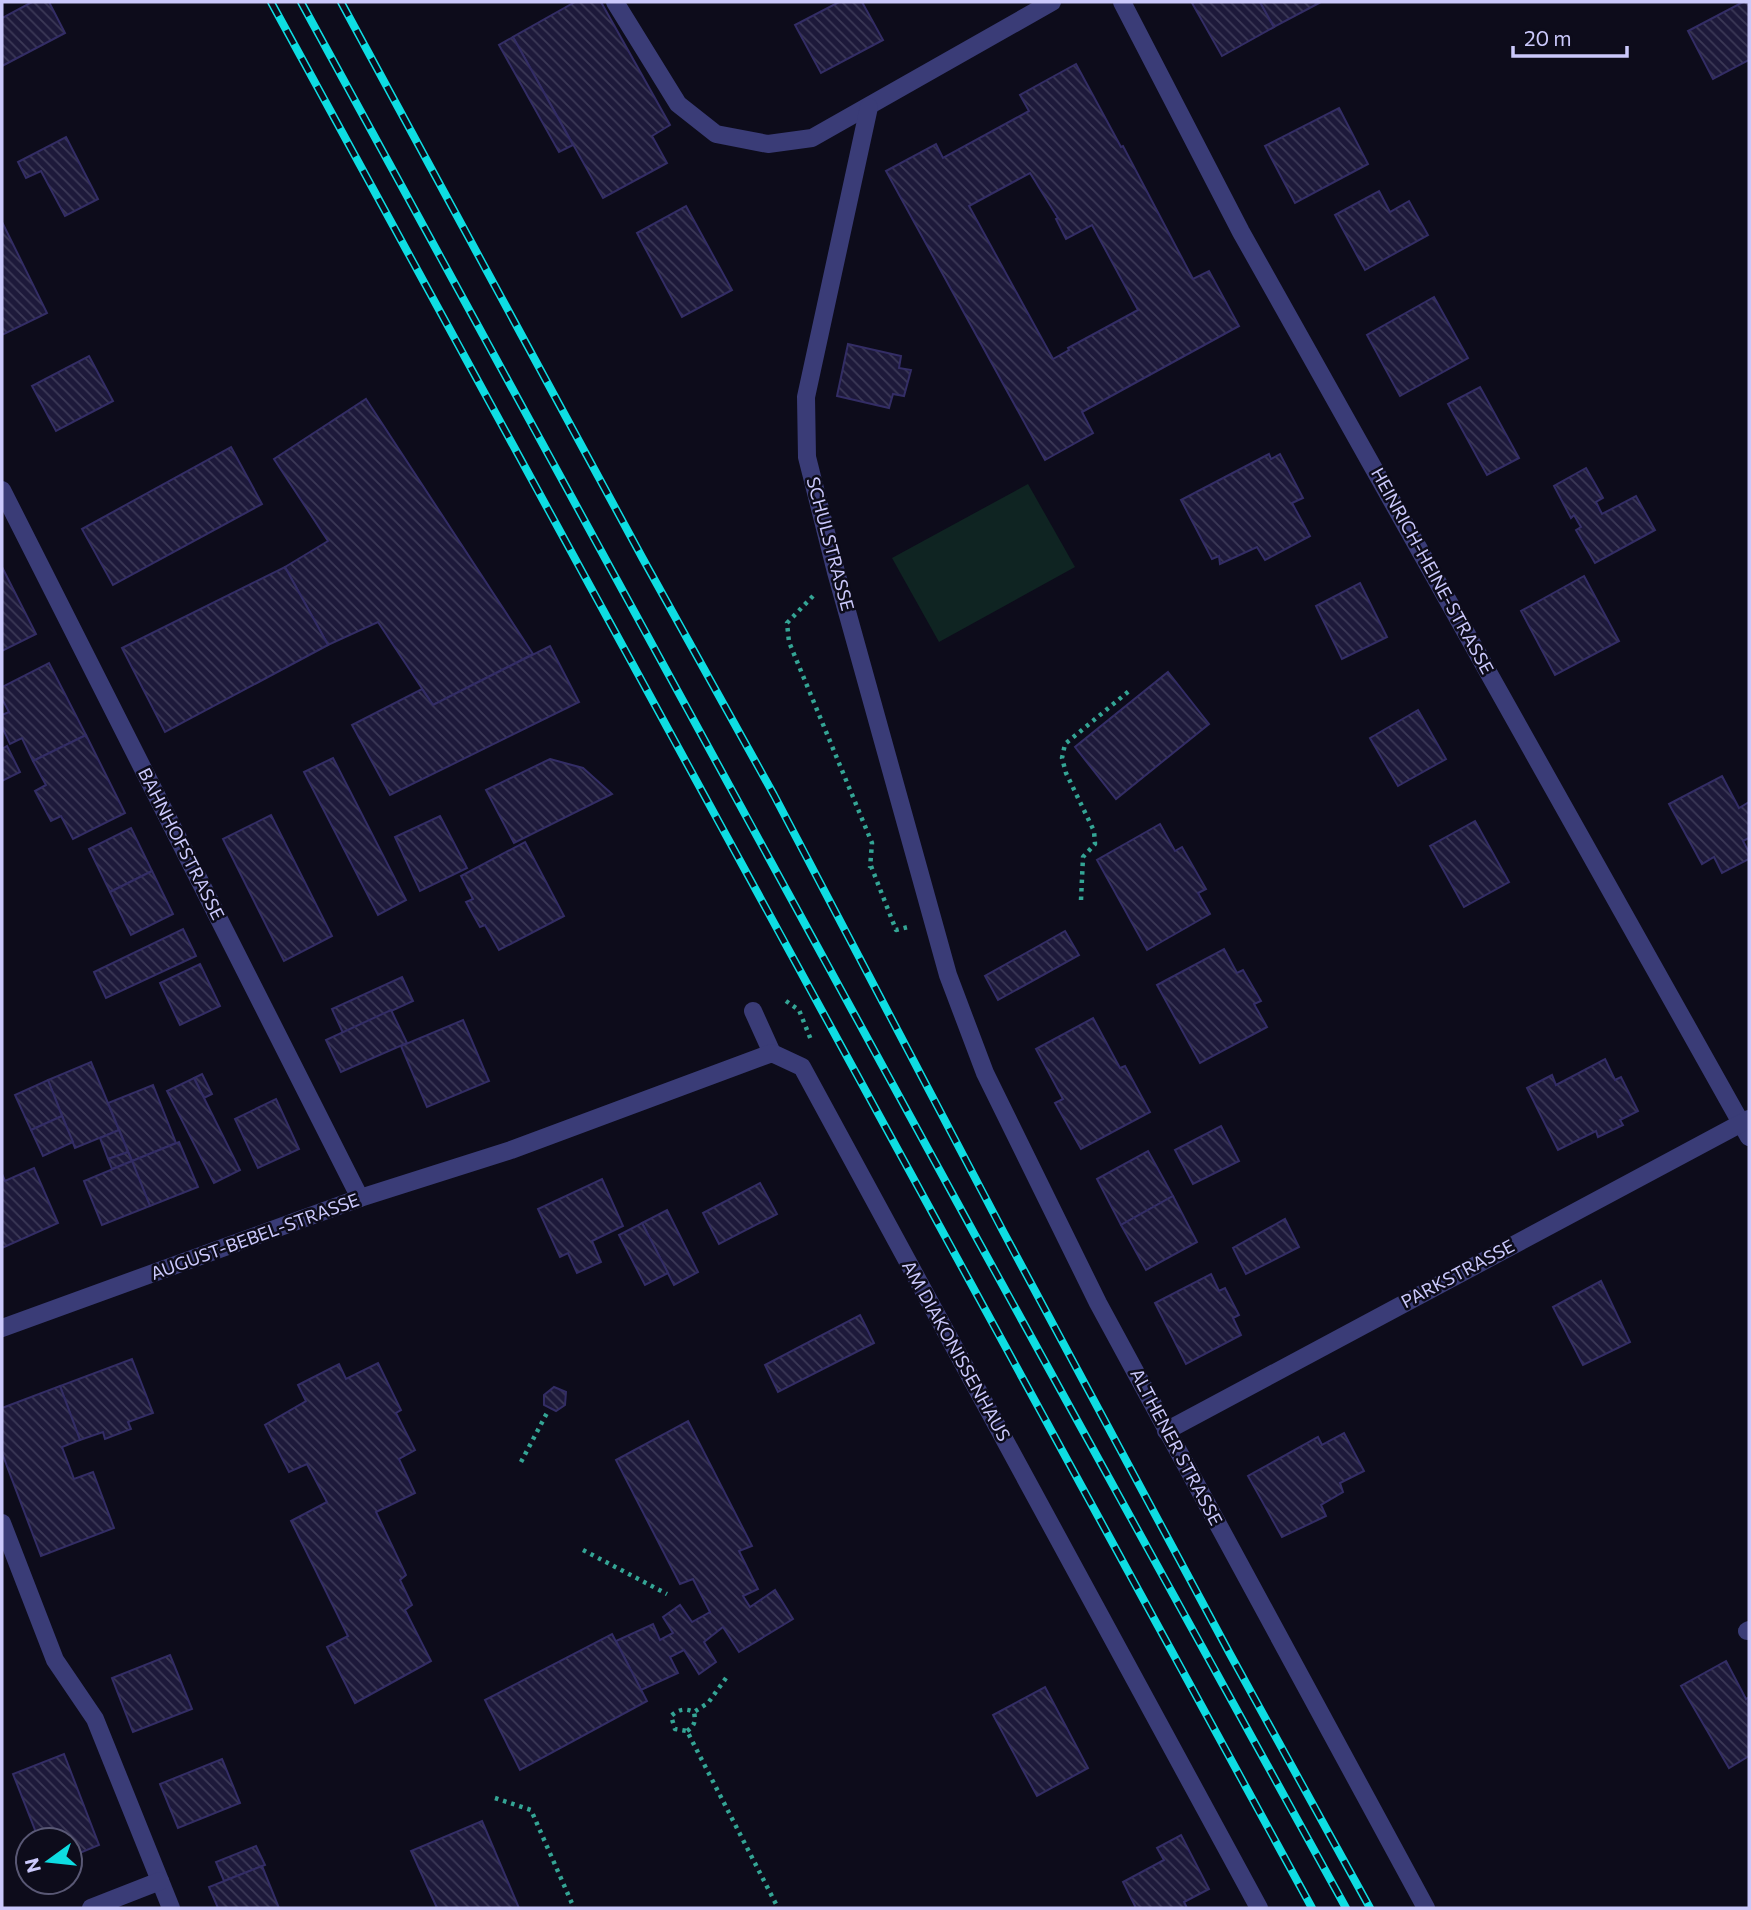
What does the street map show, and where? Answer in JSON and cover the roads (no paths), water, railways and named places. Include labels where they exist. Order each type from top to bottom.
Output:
[{"type":"street","points":[[615,2],[678,104],[716,134],[768,144],[812,138],[1052,2]]},
{"type":"street","name":"HEINRICH-HEINE-STRASSE","points":[[1122,2],[1241,232],[1747,1126]]},
{"type":"street","name":"SCHULSTRASSE","points":[[869,107],[806,397],[807,457],[836,572],[948,975]]},
{"type":"street","name":"BAHNHOFSTRASSE","points":[[2,490],[360,1198]]},
{"type":"street","name":"ALTHENER STRASSE","points":[[948,975],[985,1073],[1098,1303],[1426,1908]]},
{"type":"street","points":[[754,1011],[772,1053]]},
{"type":"street","name":"AUGUST-BEBEL-STRASSE","points":[[2,1328],[360,1198],[511,1150],[772,1053]]},
{"type":"street","name":"AM DIAKONISSENHAUS","points":[[772,1053],[802,1067],[1259,1908]]},
{"type":"street","name":"PARKSTRASSE","points":[[1166,1431],[1747,1126]]},
{"type":"street","points":[[2,1523],[55,1660],[95,1719],[171,1908]]},
{"type":"street","points":[[91,1908],[160,1881]]},
{"type":"railway","points":[[271,2],[1312,1908]]},
{"type":"railway","points":[[301,2],[1346,1908]]},
{"type":"railway","points":[[341,2],[774,795],[1004,1233],[1370,1908]]}]
